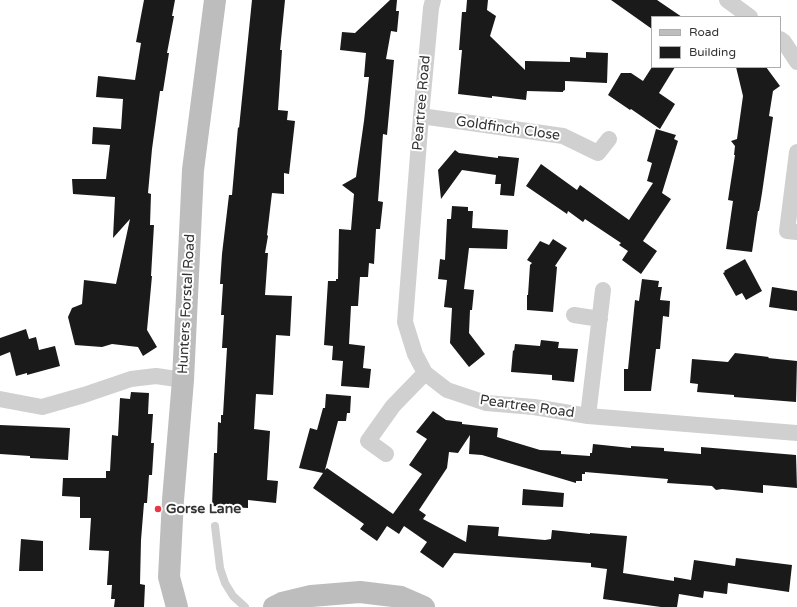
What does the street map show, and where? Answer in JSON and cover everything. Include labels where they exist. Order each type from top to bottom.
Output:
[{"type":"street","name":"Hunters Forstal Road","points":[[178,607],[169,578],[183,380],[193,170],[214,0]]},
{"type":"street","name":"Peartree Road","points":[[433,0],[421,116],[404,322],[415,354],[425,373],[447,390],[486,403],[534,407],[588,416],[797,433]]},
{"type":"street","points":[[727,0],[749,16]]},
{"type":"street","points":[[781,40],[797,62]]},
{"type":"street","name":"Goldfinch Close","points":[[421,116],[563,136],[598,153],[609,139]]},
{"type":"street","points":[[797,152],[787,231],[797,232]]},
{"type":"street","points":[[588,416],[603,290]]},
{"type":"street","points":[[574,315],[600,319]]},
{"type":"street","points":[[386,454],[368,441],[393,406],[425,373]]},
{"type":"street","points":[[0,399],[42,407],[131,379],[156,376],[183,380]]},
{"type":"street","points":[[274,607],[282,603],[310,596],[360,592],[424,607]]},
{"type":"lane","points":[[215,526],[220,568],[225,583],[233,596],[245,607]]},
{"type":"building","points":[[144,0],[175,0],[163,91],[160,91],[148,193],[151,194],[150,225],[154,225],[152,276],[147,330],[157,347],[143,356],[138,347],[112,344],[102,347],[75,345],[68,317],[72,308],[82,304],[84,280],[116,284],[130,219],[113,238],[115,197],[73,194],[72,179],[106,179],[110,145],[92,144],[93,127],[121,129],[123,99],[96,97],[98,76],[135,80],[141,43],[136,42]]},
{"type":"building","points":[[252,0],[285,0],[280,50],[282,50],[278,110],[288,111],[287,120],[295,121],[289,174],[284,173],[284,194],[272,193],[265,253],[268,253],[265,295],[292,296],[290,336],[276,335],[273,395],[256,394],[254,429],[270,431],[267,480],[278,481],[276,503],[248,500],[248,508],[212,506],[214,453],[217,453],[218,422],[221,423],[221,415],[223,415],[227,348],[222,348],[224,315],[221,315],[223,284],[220,284],[222,254],[229,195],[232,195]]},
{"type":"building","points":[[390,0],[397,0],[396,11],[399,11],[397,32],[391,31],[386,59],[394,60],[387,135],[383,134],[378,201],[383,202],[380,229],[376,229],[374,264],[369,263],[368,277],[360,277],[358,306],[351,306],[349,344],[365,346],[363,368],[371,369],[369,388],[341,386],[343,361],[332,360],[333,346],[324,345],[328,281],[336,281],[336,279],[338,279],[339,229],[351,230],[354,194],[342,185],[356,177],[369,77],[364,77],[366,53],[340,50],[342,32],[355,33]]},
{"type":"building","points":[[467,0],[488,0],[487,10],[496,16],[490,36],[525,70],[525,61],[570,62],[570,57],[586,58],[586,52],[608,53],[607,83],[565,81],[565,90],[563,92],[527,91],[526,100],[458,94],[462,50],[459,50],[462,12],[466,12]]},
{"type":"building","points":[[611,0],[657,0],[681,16],[651,16],[651,28]]},
{"type":"building","points":[[651,68],[674,68],[659,93],[675,104],[660,129],[608,95],[621,73],[631,73],[643,81]]},
{"type":"building","points":[[736,68],[767,68],[780,86],[773,91],[769,116],[773,117],[752,252],[726,249],[733,201],[728,200],[735,155],[735,146],[731,141],[737,139],[743,96]]},
{"type":"building","points":[[656,129],[676,135],[674,139],[678,141],[662,193],[671,199],[643,241],[657,251],[641,274],[622,260],[628,251],[619,245],[621,243],[585,219],[583,222],[568,211],[567,214],[526,186],[541,164],[577,190],[580,185],[629,220],[653,183],[647,181],[652,163],[647,161]]},
{"type":"building","points":[[455,150],[459,153],[498,158],[498,156],[519,158],[514,196],[500,195],[501,184],[495,184],[496,175],[462,170],[441,199],[438,170]]},
{"type":"building","points":[[452,206],[468,207],[468,211],[473,211],[472,228],[508,230],[507,249],[469,248],[464,289],[474,290],[472,310],[470,310],[469,333],[485,354],[469,367],[450,343],[452,308],[444,307],[447,280],[438,279],[440,259],[445,260],[447,219],[451,219]]},
{"type":"building","points":[[553,239],[567,248],[555,266],[557,267],[553,312],[527,310],[530,265],[532,263],[527,260],[540,241],[549,245]]},
{"type":"building","points":[[745,259],[762,291],[746,300],[742,293],[736,296],[723,273]]},
{"type":"building","points":[[642,279],[659,281],[658,287],[662,287],[660,300],[670,301],[669,317],[663,316],[660,349],[656,349],[651,391],[624,391],[624,369],[628,369],[635,300],[639,301]]},
{"type":"building","points":[[772,287],[797,291],[797,311],[769,307]]},
{"type":"building","points":[[26,329],[29,339],[36,337],[39,350],[55,346],[60,366],[27,375],[27,373],[16,376],[10,352],[0,356],[0,338]]},
{"type":"building","points":[[541,340],[559,342],[558,348],[578,349],[574,382],[552,380],[552,375],[511,372],[515,344],[540,346]]},
{"type":"building","points":[[735,353],[797,361],[796,402],[734,397],[734,395],[697,392],[698,384],[690,383],[692,359],[728,362]]},
{"type":"building","points":[[131,392],[149,393],[148,414],[153,414],[151,443],[154,443],[152,475],[149,475],[147,503],[144,503],[141,540],[140,584],[145,585],[144,607],[114,607],[115,599],[111,599],[112,585],[107,585],[109,551],[89,550],[91,518],[80,518],[80,497],[62,496],[63,478],[106,478],[106,471],[110,471],[112,435],[118,436],[120,398],[130,399]]},
{"type":"building","points":[[326,394],[351,396],[350,413],[347,413],[346,421],[338,421],[325,470],[327,468],[393,514],[422,474],[409,465],[427,439],[416,432],[433,411],[446,420],[462,422],[462,424],[498,428],[497,437],[540,450],[561,451],[561,454],[590,456],[590,453],[592,453],[593,444],[631,448],[631,446],[664,448],[664,451],[701,454],[701,447],[796,455],[797,488],[763,485],[763,493],[722,489],[716,490],[712,486],[667,483],[668,479],[585,472],[585,474],[582,474],[582,481],[576,481],[576,483],[482,455],[469,454],[470,435],[458,453],[449,452],[447,468],[419,510],[426,515],[423,519],[466,542],[468,525],[499,527],[498,536],[545,540],[551,539],[552,530],[627,536],[623,573],[674,581],[674,577],[691,580],[694,560],[735,566],[736,558],[792,565],[789,592],[728,583],[727,594],[704,591],[703,598],[679,594],[677,607],[661,607],[603,599],[607,569],[591,567],[591,563],[454,553],[443,568],[420,552],[427,542],[404,526],[399,534],[387,526],[377,541],[360,529],[364,524],[313,488],[323,473],[299,468],[310,428],[317,430],[323,408],[325,408]]},
{"type":"building","points":[[0,425],[70,428],[68,460],[30,458],[30,456],[0,454]]},
{"type":"building","points":[[523,489],[564,493],[563,507],[522,505]]},
{"type":"building","points":[[21,539],[43,541],[43,571],[19,571]]},
{"type":"place","name":"Gorse Lane","points":[[158,509]]}]
